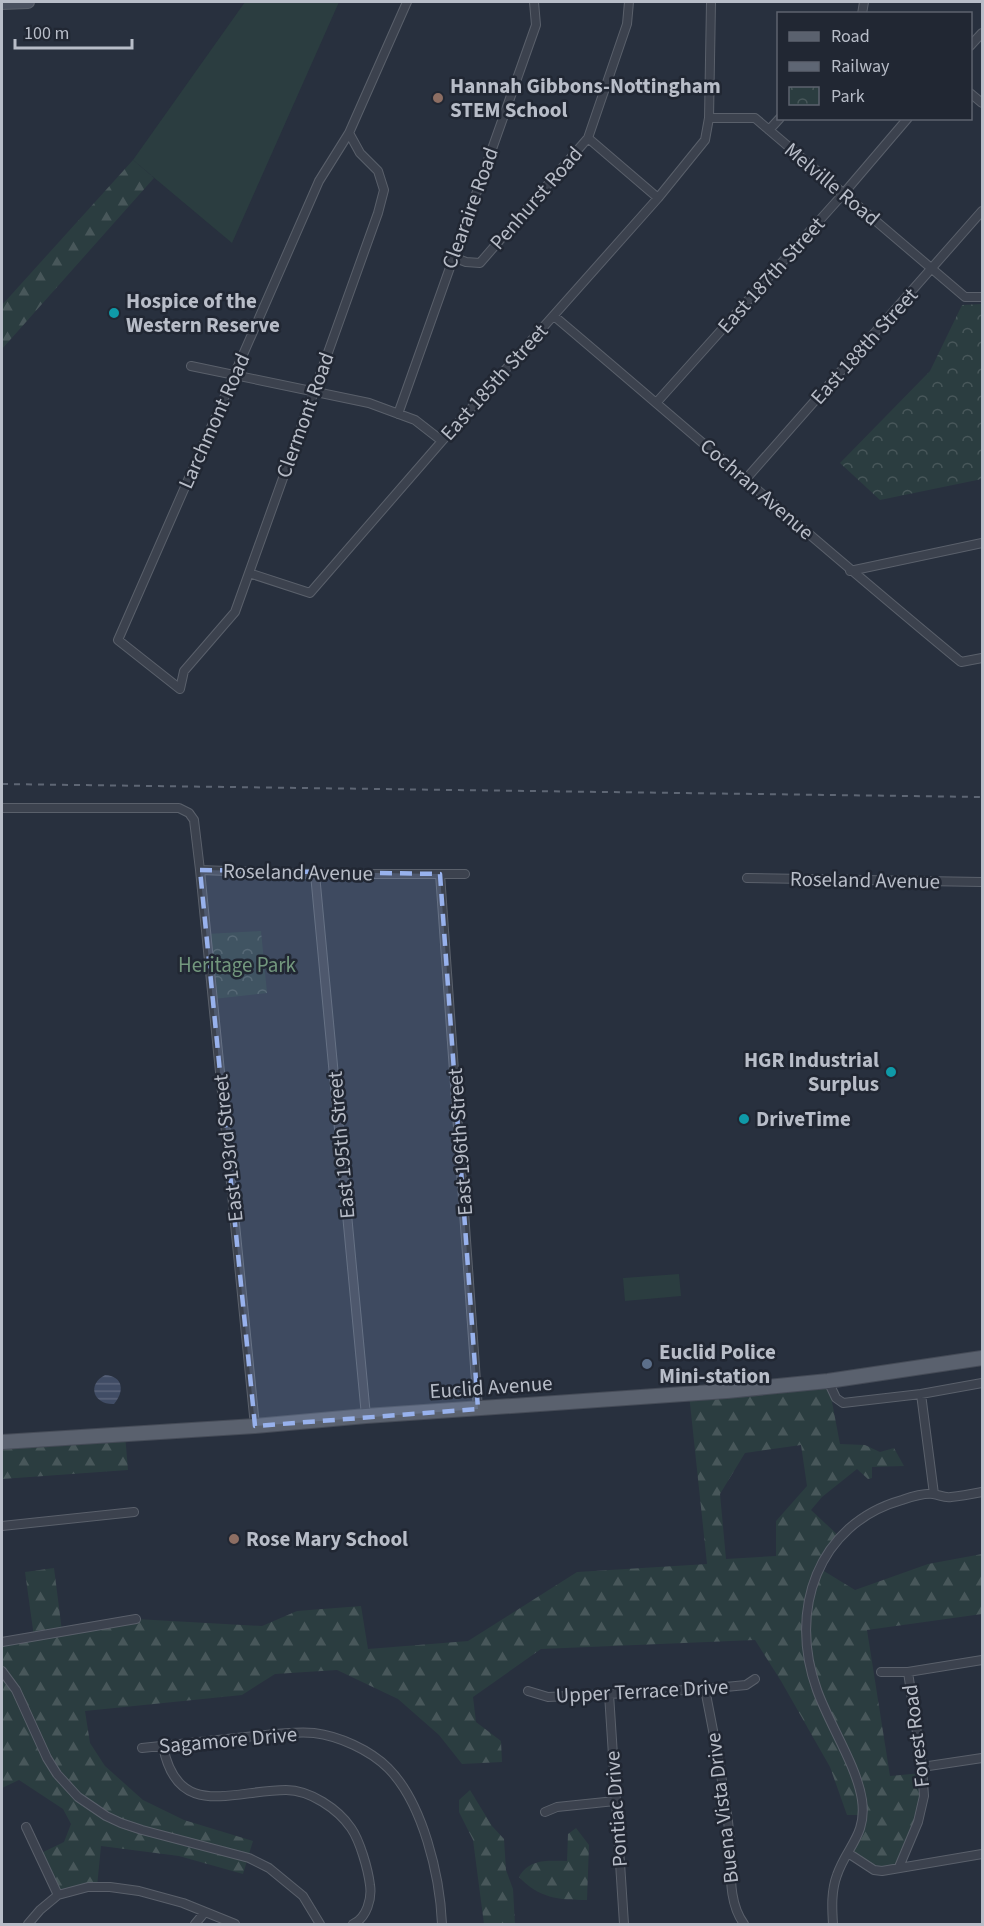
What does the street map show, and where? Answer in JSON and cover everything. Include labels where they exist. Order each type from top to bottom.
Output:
[{"type":"main road","name":"Euclid Avenue","points":[[2,1442],[727,1391],[828,1381],[982,1358]]},
{"type":"street","points":[[2,3],[28,2]]},
{"type":"street","name":"Larchmont Road","points":[[180,689],[118,640],[319,181],[349,133],[407,2]]},
{"type":"street","name":"Clearaire Road","points":[[398,414],[536,25],[534,2]]},
{"type":"street","name":"Penhurst Road","points":[[453,257],[466,262],[480,263],[588,138],[627,24],[628,2]]},
{"type":"street","points":[[709,118],[711,2]]},
{"type":"street","name":"Melville Road","points":[[709,118],[755,118],[965,297],[982,297]]},
{"type":"street","name":"East 185th Street","points":[[249,573],[310,593],[658,198],[705,140],[709,118]]},
{"type":"street","points":[[769,130],[778,120]]},
{"type":"street","name":"East 187th Street","points":[[657,402],[844,194],[906,120]]},
{"type":"street","name":"Clermont Road","points":[[180,689],[184,670],[235,612],[378,213],[384,190],[378,171],[360,153],[349,133]]},
{"type":"street","points":[[588,138],[658,198]]},
{"type":"street","name":"East 188th Street","points":[[746,480],[982,211]]},
{"type":"street","name":"Cochran Avenue","points":[[554,316],[657,402],[850,571],[960,662],[982,658]]},
{"type":"street","points":[[191,366],[369,403],[416,420],[442,441]]},
{"type":"street","points":[[850,571],[982,543]]},
{"type":"street","name":"Roseland Avenue","points":[[2,808],[180,808],[189,813],[194,820],[200,870],[315,874],[465,874]]},
{"type":"street","name":"East 193rd Street","points":[[200,870],[255,1426]]},
{"type":"street","name":"East 195th Street","points":[[315,874],[366,1416]]},
{"type":"street","name":"East 196th Street","points":[[440,874],[478,1409]]},
{"type":"street","name":"Roseland Avenue","points":[[747,878],[982,882]]},
{"type":"street","points":[[828,1381],[836,1398],[843,1403],[921,1394],[982,1383]]},
{"type":"street","points":[[921,1394],[934,1494]]},
{"type":"street","points":[[833,1924],[831,1908],[833,1889],[840,1868],[860,1830],[862,1802],[857,1781],[828,1717],[812,1672],[807,1628],[813,1580],[837,1540],[851,1526],[878,1508],[904,1499],[934,1494],[950,1498],[982,1492]]},
{"type":"street","points":[[2,1526],[134,1512]]},
{"type":"street","points":[[2,1642],[136,1619]]},
{"type":"street","points":[[881,1672],[908,1672],[982,1660]]},
{"type":"street","points":[[2,1671],[16,1690],[47,1758],[57,1774],[78,1797],[121,1823],[249,1858],[269,1868],[303,1896],[320,1924]]},
{"type":"street","name":"Forest Road","points":[[899,1867],[918,1822],[924,1796],[908,1672]]},
{"type":"street","name":"Upper Terrace Drive","points":[[528,1691],[548,1697],[705,1689],[746,1685],[755,1679]]},
{"type":"street","name":"Buena Vista Drive","points":[[705,1689],[718,1751],[730,1832],[733,1901],[744,1924]]},
{"type":"street","name":"Pontiac Drive","points":[[609,1694],[624,1924]]},
{"type":"street","name":"Sagamore Drive","points":[[142,1748],[295,1732],[332,1736],[357,1746],[387,1767],[410,1798],[430,1850],[442,1924]]},
{"type":"street","points":[[164,1746],[169,1768],[175,1779],[196,1794],[212,1797],[287,1790],[313,1797],[327,1804],[342,1818],[352,1829],[359,1844],[370,1885],[371,1898],[365,1913],[354,1924]]},
{"type":"street","points":[[922,1767],[982,1758]]},
{"type":"street","points":[[545,1812],[557,1807],[615,1801]]},
{"type":"street","points":[[26,1827],[58,1895]]},
{"type":"street","points":[[848,1853],[874,1870],[882,1871],[982,1854]]},
{"type":"street","points":[[28,1924],[58,1895],[88,1887],[139,1891],[183,1903],[235,1924]]},
{"type":"street","points":[[195,1924],[205,1912]]},
{"type":"highlighted area","points":[[200,870],[440,874],[478,1409],[255,1426]]},
{"type":"green space","points":[[245,2],[339,2],[232,243],[133,160]]},
{"type":"green space","points":[[133,160],[154,178],[2,349],[2,305]]},
{"type":"green space","points":[[982,304],[982,479],[880,500],[840,463],[930,371],[962,305]]},
{"type":"green space","name":"Heritage Park","points":[[261,931],[267,993],[213,999],[207,934]]},
{"type":"green space","points":[[679,1274],[681,1296],[625,1301],[623,1278]]},
{"type":"green space","points":[[828,1381],[840,1444],[865,1445],[880,1452],[894,1448],[904,1466],[872,1467],[872,1478],[868,1479],[857,1469],[822,1497],[811,1510],[840,1537],[819,1568],[855,1590],[928,1564],[982,1554],[982,1614],[867,1630],[890,1776],[922,1773],[924,1796],[899,1867],[882,1871],[848,1853],[863,1815],[847,1815],[830,1767],[755,1640],[541,1649],[473,1697],[476,1722],[501,1741],[502,1762],[462,1764],[439,1735],[398,1699],[337,1670],[275,1674],[242,1695],[85,1711],[90,1743],[105,1766],[143,1800],[184,1820],[253,1841],[243,1874],[179,1856],[101,1846],[97,1887],[58,1895],[39,1854],[64,1842],[71,1824],[63,1809],[19,1780],[2,1788],[2,1642],[34,1637],[25,1572],[54,1568],[62,1631],[136,1619],[262,1626],[297,1611],[361,1606],[368,1649],[468,1641],[577,1572],[707,1564],[689,1394]],"holes":[[[801,1445],[807,1486],[776,1521],[776,1556],[726,1559],[720,1494],[745,1453]]]},
{"type":"green space","points":[[125,1434],[128,1470],[2,1479],[2,1442]]},
{"type":"green space","points":[[470,1790],[492,1826],[504,1839],[506,1870],[513,1889],[515,1924],[484,1924],[473,1840],[459,1812],[459,1800]]},
{"type":"green space","points":[[576,1828],[589,1845],[587,1900],[542,1894],[519,1877],[528,1866],[540,1862],[567,1861],[568,1834]]},
{"type":"water","points":[[105,1375],[119,1381],[120,1394],[114,1404],[101,1401],[95,1394],[96,1384]]},
{"type":"railway","points":[[2,784],[982,797]]},
{"type":"place","name":"Hannah Gibbons-Nottingham STEM School","points":[[438,98]]},
{"type":"place","name":"Hospice of the Western Reserve","points":[[114,313]]},
{"type":"place","name":"HGR Industrial Surplus","points":[[891,1072]]},
{"type":"place","name":"DriveTime","points":[[744,1119]]},
{"type":"place","name":"Euclid Police Mini-station","points":[[647,1364]]},
{"type":"place","name":"Rose Mary School","points":[[234,1539]]}]
